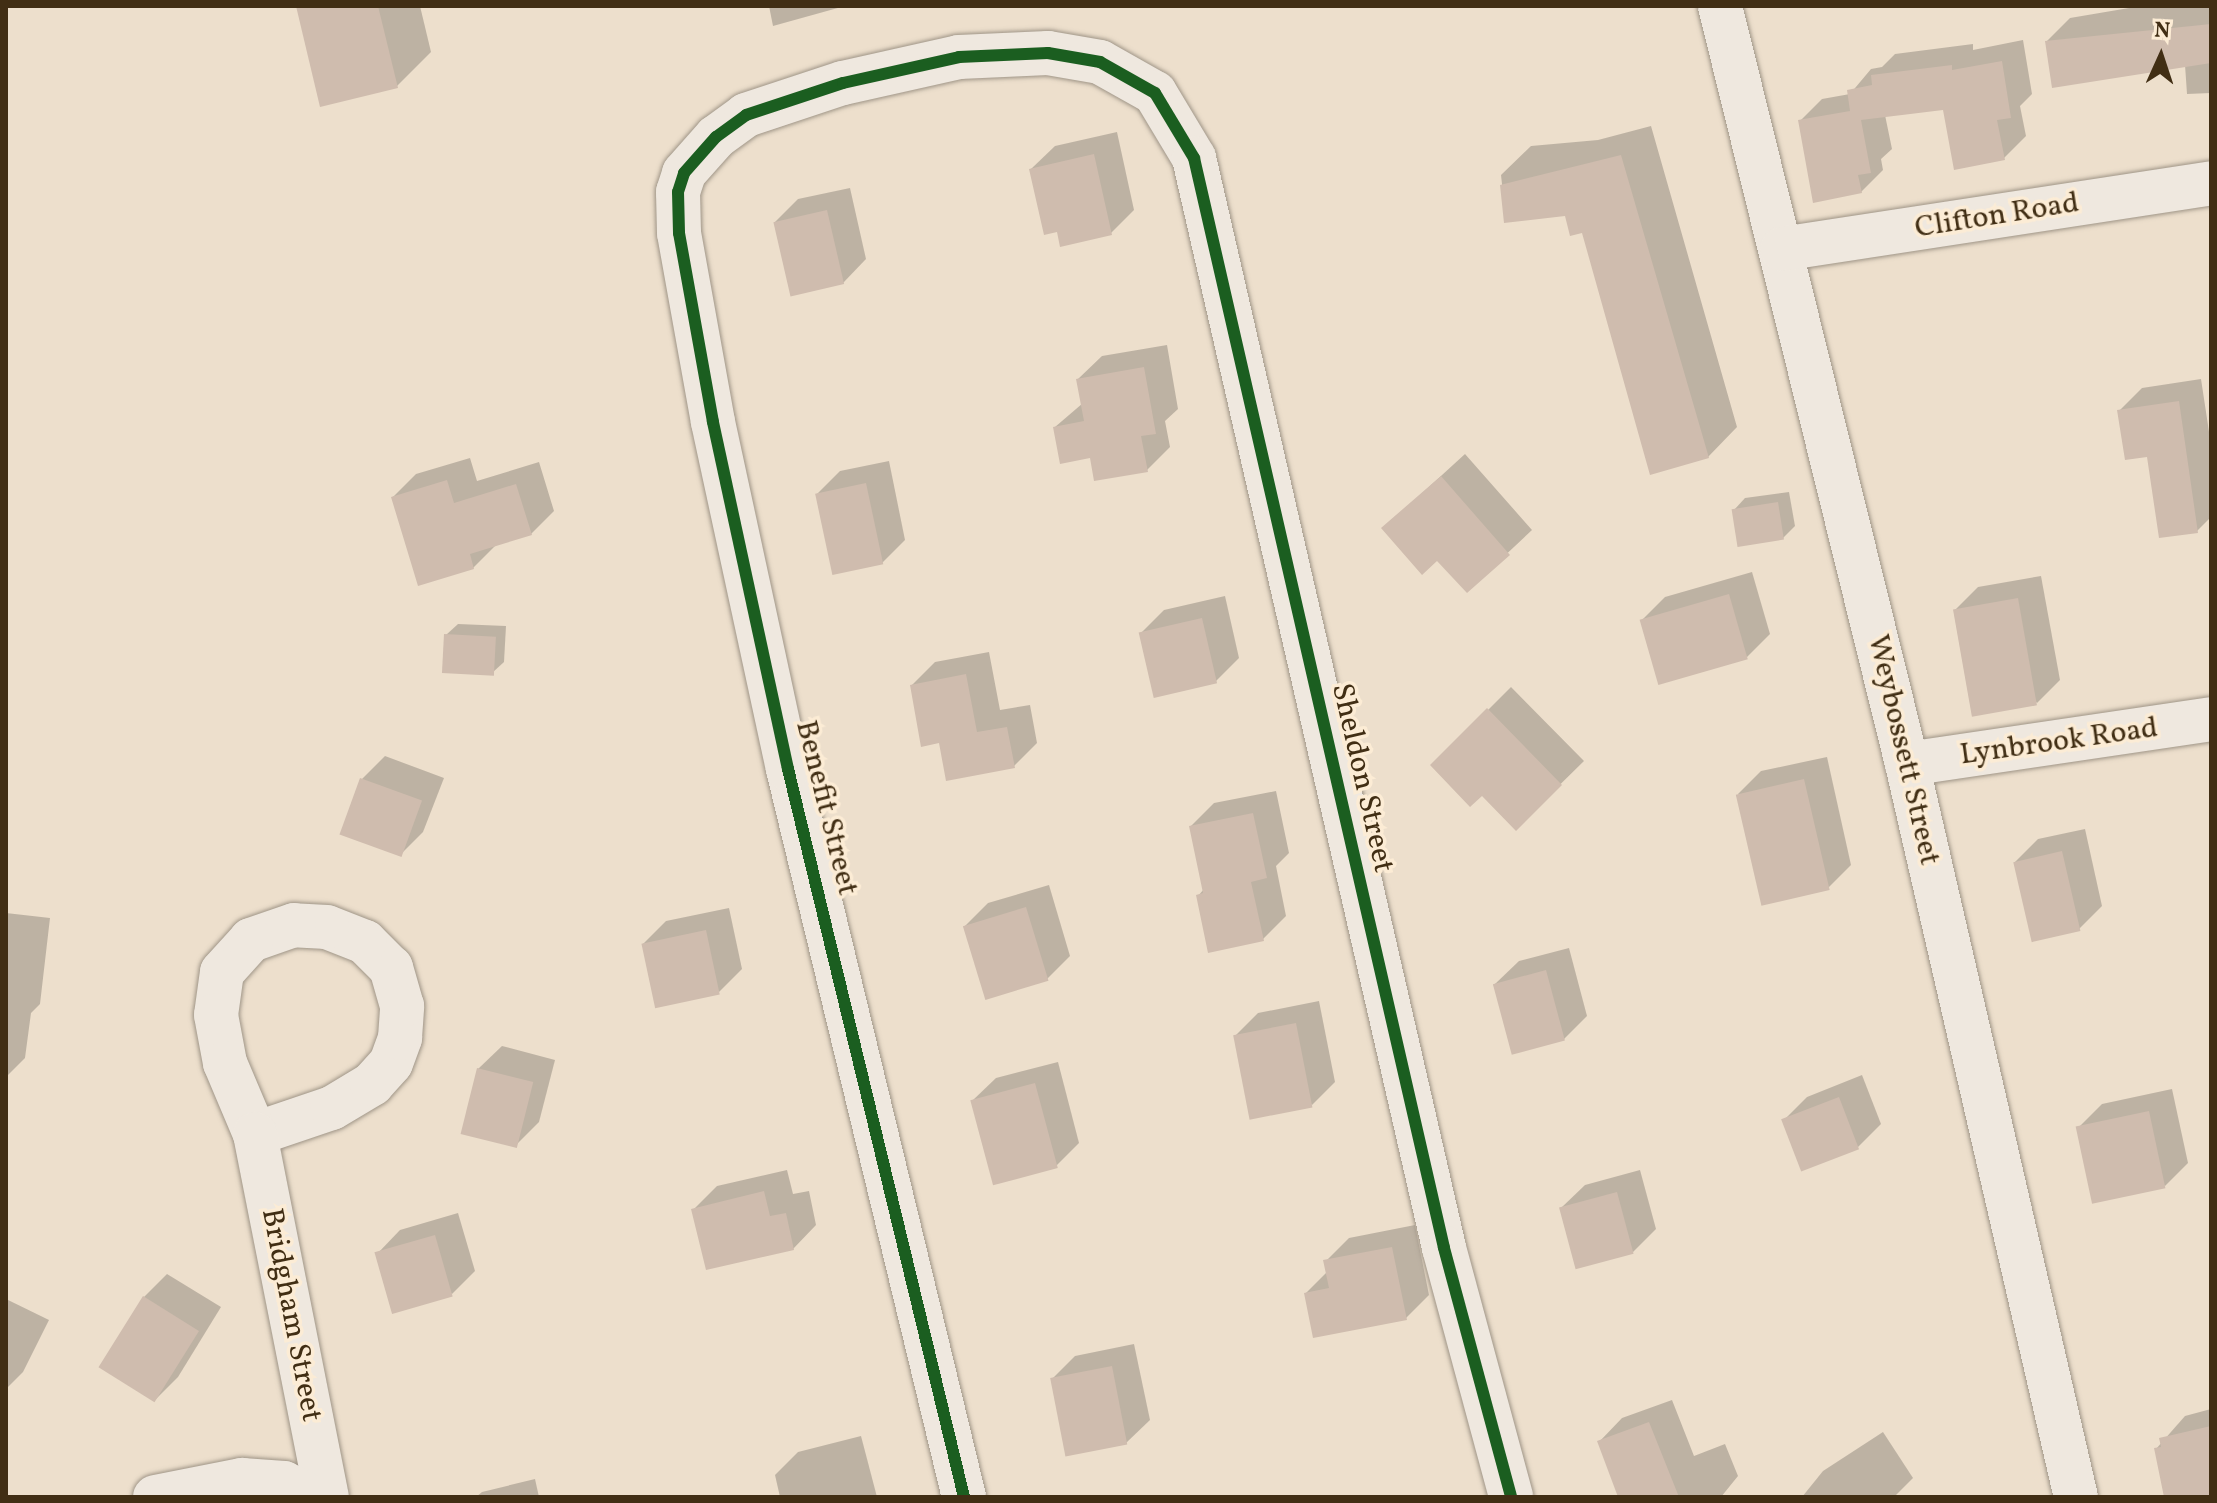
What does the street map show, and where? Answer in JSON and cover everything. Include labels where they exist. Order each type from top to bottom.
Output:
[{"type":"street","name":"Weybossett Street","points":[[1720,6],[1907,764],[2076,1497]]},
{"type":"street","name":"Sheldon Street","points":[[716,137],[746,115],[843,83],[979,54],[1070,54],[1100,62],[1165,102],[1194,158],[1444,1248],[1511,1497]]},
{"type":"street","name":"Benefit Street","points":[[716,137],[684,173],[678,192],[679,233],[713,422],[788,769],[964,1497]]},
{"type":"street","name":"Clifton Road","points":[[1782,249],[2211,183]]},
{"type":"street","name":"Lynbrook Road","points":[[1907,764],[2211,719]]},
{"type":"street","name":"Bridgham Street","points":[[255,1134],[332,1108],[372,1084],[391,1063],[400,1038],[402,1006],[391,968],[365,942],[327,927],[294,925],[251,940],[222,972],[216,1015],[225,1063],[255,1134],[327,1497]]},
{"type":"street","points":[[155,1497],[242,1480],[284,1483],[312,1497]]},
{"type":"building","points":[[296,6],[378,6],[398,88],[320,107]]},
{"type":"building","points":[[2211,24],[2211,63],[2052,88],[2045,41]]},
{"type":"building","points":[[2002,61],[2011,118],[1997,120],[2005,160],[1954,170],[1943,110],[1861,120],[1871,173],[1858,175],[1862,193],[1813,203],[1798,120],[1850,111],[1847,90],[1872,85],[1871,75],[1952,65],[1952,70]]},
{"type":"building","points":[[1094,154],[1112,235],[1060,247],[1057,232],[1044,235],[1029,169]]},
{"type":"building","points":[[1621,155],[1709,458],[1650,475],[1582,233],[1570,236],[1565,216],[1504,223],[1500,185]]},
{"type":"building","points":[[827,210],[844,284],[791,296],[773,222]]},
{"type":"building","points":[[1144,367],[1156,434],[1141,436],[1148,472],[1094,481],[1090,458],[1060,464],[1053,427],[1084,421],[1076,379]]},
{"type":"building","points":[[2179,401],[2198,533],[2159,538],[2147,457],[2125,460],[2117,410]]},
{"type":"building","points":[[1441,476],[1510,555],[1467,593],[1437,561],[1422,575],[1381,528]]},
{"type":"building","points":[[447,480],[454,503],[516,484],[532,535],[470,554],[474,569],[418,586],[391,497]]},
{"type":"building","points":[[866,483],[883,564],[832,575],[815,494]]},
{"type":"building","points":[[1778,502],[1784,540],[1738,547],[1732,509]]},
{"type":"building","points":[[1729,594],[1748,659],[1658,685],[1640,620]]},
{"type":"building","points":[[2018,598],[2037,705],[1972,717],[1953,609]]},
{"type":"building","points":[[1202,618],[1217,683],[1154,698],[1139,633]]},
{"type":"building","points":[[444,634],[496,637],[494,676],[442,673]]},
{"type":"building","points":[[966,674],[977,732],[1007,727],[1015,768],[946,781],[939,743],[921,747],[910,685]]},
{"type":"building","points":[[1487,708],[1562,785],[1516,831],[1482,796],[1470,807],[1430,765]]},
{"type":"building","points":[[360,778],[422,801],[401,857],[339,834]]},
{"type":"building","points":[[1804,779],[1830,890],[1761,906],[1736,795]]},
{"type":"building","points":[[1253,813],[1267,878],[1251,882],[1264,941],[1208,953],[1196,895],[1203,893],[1189,826]]},
{"type":"building","points":[[2062,851],[2080,931],[2032,942],[2013,862]]},
{"type":"building","points":[[1026,907],[1049,981],[985,1000],[963,926]]},
{"type":"building","points":[[706,930],[720,995],[655,1008],[641,944]]},
{"type":"building","points":[[1546,970],[1565,1041],[1512,1055],[1493,984]]},
{"type":"building","points":[[1296,1023],[1312,1107],[1250,1120],[1233,1035]]},
{"type":"building","points":[[477,1068],[533,1082],[517,1148],[461,1134]]},
{"type":"building","points":[[1035,1083],[1058,1168],[993,1185],[970,1100]]},
{"type":"building","points":[[1839,1097],[1859,1149],[1801,1171],[1781,1119]]},
{"type":"building","points":[[2149,1111],[2165,1188],[2092,1204],[2076,1127]]},
{"type":"building","points":[[764,1191],[770,1216],[786,1213],[794,1250],[706,1270],[691,1209]]},
{"type":"building","points":[[1617,1192],[1634,1254],[1576,1269],[1559,1208]]},
{"type":"building","points":[[435,1235],[453,1297],[392,1314],[374,1252]]},
{"type":"building","points":[[1392,1247],[1407,1320],[1313,1338],[1304,1293],[1329,1288],[1323,1260]]},
{"type":"building","points":[[143,1296],[199,1331],[154,1402],[98,1367]]},
{"type":"building","points":[[1112,1366],[1127,1445],[1065,1457],[1050,1378]]},
{"type":"building","points":[[1649,1422],[1679,1497],[1618,1497],[1597,1441]]},
{"type":"building","points":[[2211,1426],[2211,1497],[2164,1497],[2154,1448],[2161,1447],[2159,1438]]},
{"type":"cycle path","points":[[964,1497],[788,769],[713,422],[679,233],[678,192],[684,173],[716,137],[746,115],[843,83],[959,57],[1048,53],[1100,62],[1155,93],[1194,158],[1444,1248],[1511,1497]]}]
